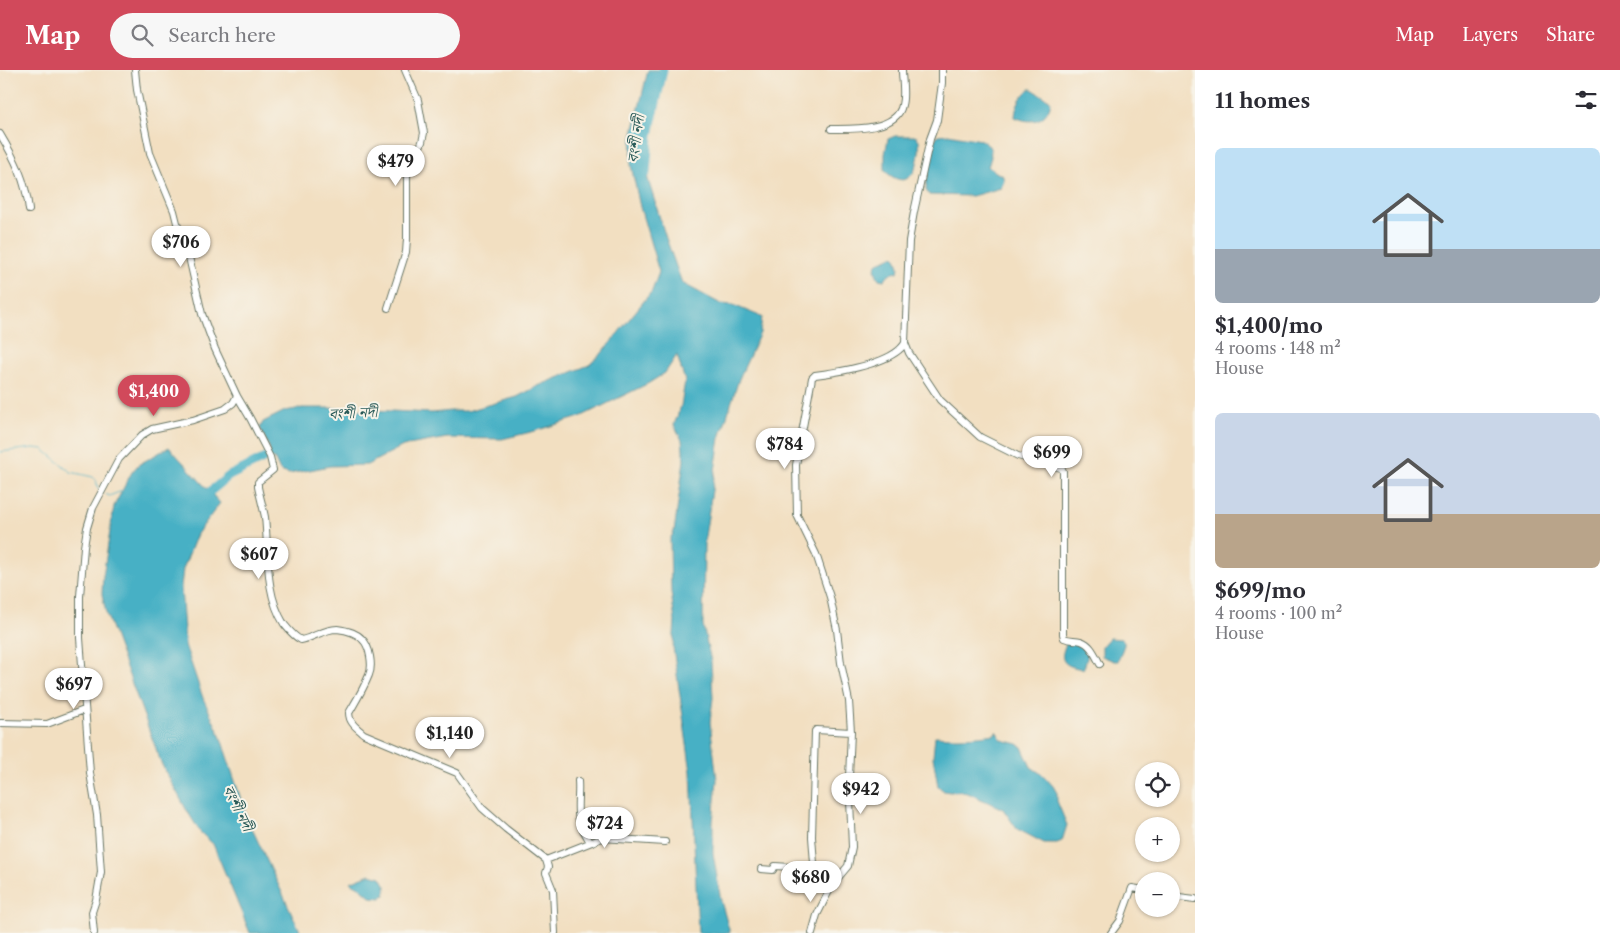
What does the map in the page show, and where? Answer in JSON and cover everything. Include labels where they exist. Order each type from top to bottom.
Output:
[{"type":"street","points":[[135,70],[150,153],[174,211],[182,243],[189,257],[202,314],[210,337],[237,396],[269,455],[273,470],[258,482],[264,515],[267,558],[274,602],[282,620],[291,634],[301,640],[326,630],[338,629],[362,638],[367,646],[371,665],[370,674],[349,713],[354,725],[364,734],[457,773],[482,808],[546,860],[548,867],[546,872],[553,890],[555,933]]},
{"type":"street","points":[[388,308],[406,252],[406,175],[422,142],[424,133],[418,100],[405,70]]},
{"type":"street","points":[[830,129],[870,128],[891,121],[898,115],[903,104],[902,70]]},
{"type":"street","points":[[942,70],[937,120],[930,139],[909,241],[905,343],[909,353],[940,400],[980,437],[1018,456],[1061,468],[1063,471],[1064,638],[1067,640],[1080,640],[1088,645],[1100,664]]},
{"type":"street","points":[[0,134],[22,176],[26,187],[29,210]]},
{"type":"street","points":[[812,933],[816,915],[832,885],[848,866],[852,847],[849,777],[851,732],[848,692],[830,597],[816,554],[797,515],[796,466],[812,378],[815,375],[876,363],[896,352],[905,343]]},
{"type":"street","points":[[94,933],[92,912],[101,872],[97,816],[90,773],[84,710],[80,638],[80,596],[87,528],[93,508],[123,453],[142,435],[152,429],[193,420],[224,410],[233,403],[237,396]]},
{"type":"street","points":[[0,723],[47,724],[84,710]]},
{"type":"street","points":[[811,874],[814,862],[812,837],[815,731],[851,732]]},
{"type":"street","points":[[578,781],[577,810],[579,820],[590,842]]},
{"type":"street","points":[[546,860],[602,838],[665,842]]},
{"type":"street","points":[[761,869],[773,870],[775,866],[788,866],[811,874],[832,885]]},
{"type":"street","points":[[1111,933],[1120,921],[1132,888],[1135,888]]},
{"type":"street","points":[[1180,897],[1195,898]]},
{"type":"water","points":[[648,70],[661,70],[646,145],[647,176],[682,283],[721,304],[733,305],[762,317],[760,333],[739,379],[720,438],[704,543],[703,626],[711,661],[713,698],[710,722],[717,780],[713,822],[713,853],[721,901],[730,933],[698,933],[691,772],[673,647],[675,621],[671,592],[670,539],[674,532],[684,460],[682,440],[674,425],[681,406],[685,381],[677,355],[665,373],[649,383],[580,417],[502,439],[447,438],[403,446],[367,465],[330,466],[289,474],[280,471],[260,428],[263,422],[285,411],[302,408],[432,413],[467,411],[517,397],[538,386],[589,365],[602,353],[652,291],[659,272],[640,207],[631,165],[632,137]]},
{"type":"water","points":[[1029,89],[1051,101],[1046,113],[1038,120],[1027,121],[1015,117],[1019,102]]},
{"type":"water","points":[[948,134],[981,140],[990,147],[991,157],[988,167],[1002,174],[1004,180],[1001,188],[972,196],[929,195],[926,190],[927,179],[935,139],[938,135]]},
{"type":"water","points":[[895,136],[916,136],[919,140],[916,166],[908,178],[902,180],[894,178],[885,171],[885,154],[888,139]]},
{"type":"water","points":[[892,256],[896,257],[899,267],[898,272],[889,274],[884,280],[879,279],[875,267],[879,262]]},
{"type":"water","points":[[169,447],[220,503],[197,534],[183,569],[181,587],[185,645],[203,698],[220,735],[247,818],[301,933],[250,933],[213,844],[200,832],[162,765],[106,613],[102,594],[103,576],[114,506],[132,472],[138,465]]},
{"type":"water","points":[[1109,638],[1121,639],[1124,642],[1118,661],[1102,656],[1102,646]]},
{"type":"water","points":[[1071,641],[1086,646],[1087,656],[1083,669],[1067,664],[1063,659],[1067,642]]},
{"type":"water","points":[[996,731],[1002,740],[1018,744],[1022,747],[1031,767],[1043,775],[1053,786],[1067,825],[1062,841],[1044,843],[1017,829],[1003,809],[970,794],[960,791],[944,791],[938,786],[933,757],[935,736],[972,736],[995,734]]},
{"type":"water","points":[[370,874],[381,877],[386,886],[385,895],[381,898],[371,897],[361,888],[350,882]]},
{"type":"waterway","name":"বংশী নদী","points":[[646,173],[649,135],[663,70]]},
{"type":"waterway","points":[[0,452],[34,448],[43,449],[71,472],[93,477],[100,490]]},
{"type":"waterway","name":"বংশী নদী","points":[[201,499],[229,476],[277,452]]},
{"type":"waterway","points":[[103,492],[109,496],[122,491]]}]
